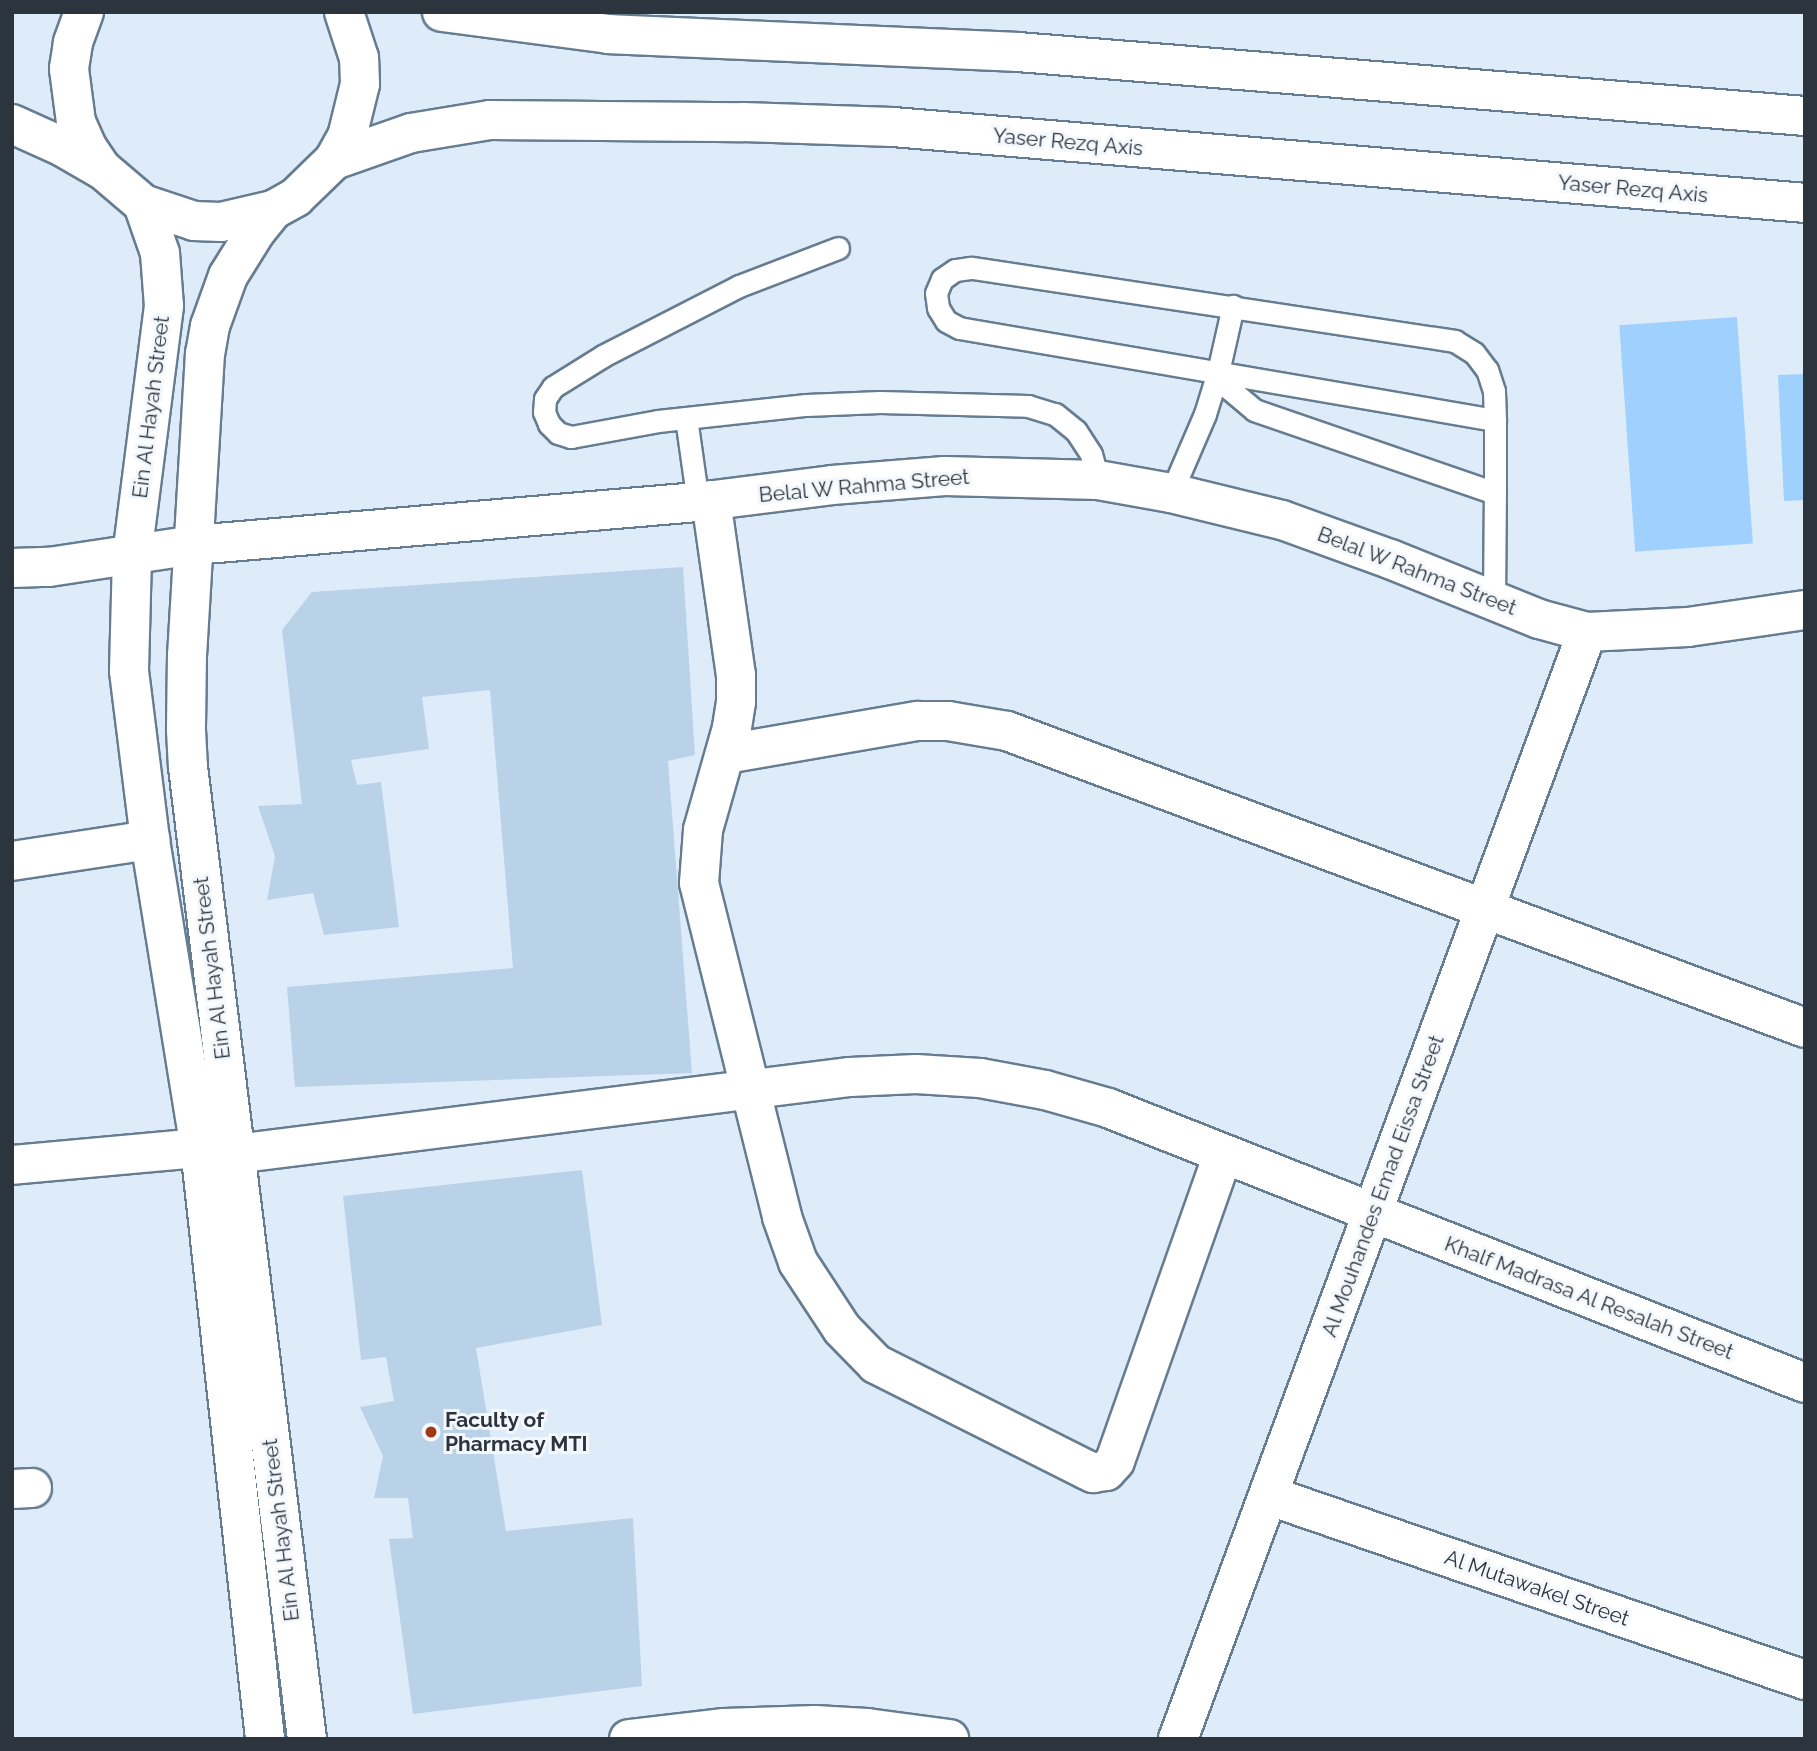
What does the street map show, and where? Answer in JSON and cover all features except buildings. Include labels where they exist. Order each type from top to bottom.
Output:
[{"type":"street","points":[[84,12],[73,43],[69,69],[70,96],[76,122],[102,169]]},
{"type":"street","points":[[12,124],[64,147],[102,169],[143,204],[194,221],[221,222],[273,210],[296,197],[334,160],[347,136],[360,84],[356,45],[344,12]]},
{"type":"street","points":[[442,12],[608,34],[1018,52],[1805,116]]},
{"type":"street","name":"Yaser Rezq Axis","points":[[334,160],[411,133],[491,120],[743,122],[907,128],[1805,203]]},
{"type":"street","name":"Ein Al Hayah Street","points":[[143,204],[160,253],[164,306],[132,556],[129,671],[150,840],[217,1151],[307,1739]]},
{"type":"street","name":"Ein Al Hayah Street","points":[[265,1739],[217,1151],[188,768],[185,693],[202,379],[210,326],[235,264],[273,210]]},
{"type":"street","name":"Belal W Rahma Street","points":[[12,568],[132,556],[194,545],[704,501],[832,485],[946,476],[1098,480],[1282,520],[1539,619],[1587,632],[1688,627],[1805,610]]},
{"type":"street","points":[[704,501],[736,675],[733,728],[703,830],[699,883],[782,1217],[798,1262],[842,1329],[876,1364],[1093,1473],[1106,1471],[1115,1461],[1223,1155]]},
{"type":"street","name":"Al Mouhandes Emad Eissa Street","points":[[1178,1739],[1587,632]]},
{"type":"street","points":[[726,754],[898,723],[948,721],[978,724],[1017,734],[1805,1028]]},
{"type":"street","points":[[12,861],[150,840]]},
{"type":"street","name":"Khalf Madrasa Al Resalah Street","points":[[12,1165],[217,1151],[863,1076],[916,1074],[981,1078],[1045,1090],[1108,1108],[1805,1382]]},
{"type":"street","name":"Al Mutawakel Street","points":[[1270,1496],[1805,1680]]},
{"type":"street","points":[[629,1739],[867,1728],[949,1739]]},
{"type":"lane","points":[[838,248],[739,286],[643,334],[553,387],[545,399],[544,412],[549,424],[558,433],[571,437],[686,418],[806,405],[880,402],[1028,406],[1055,414],[1076,431],[1091,454],[1098,480]]},
{"type":"lane","points":[[1494,601],[1495,420],[1494,391],[1487,370],[1474,353],[1455,341],[970,268],[948,274],[942,279],[936,293],[938,308],[946,321],[959,328],[1495,420]]},
{"type":"lane","points":[[1171,494],[1189,454],[1218,372],[1233,306]]},
{"type":"lane","points":[[1218,372],[1227,387],[1254,410],[1495,493]]},
{"type":"lane","points":[[686,418],[704,501]]},
{"type":"shaded area","points":[[1737,317],[1753,543],[1635,552],[1619,325]]},
{"type":"shaded area","points":[[1805,374],[1805,500],[1784,501],[1778,375]]},
{"type":"place","name":"Faculty of Pharmacy MTI","points":[[431,1432]]}]
